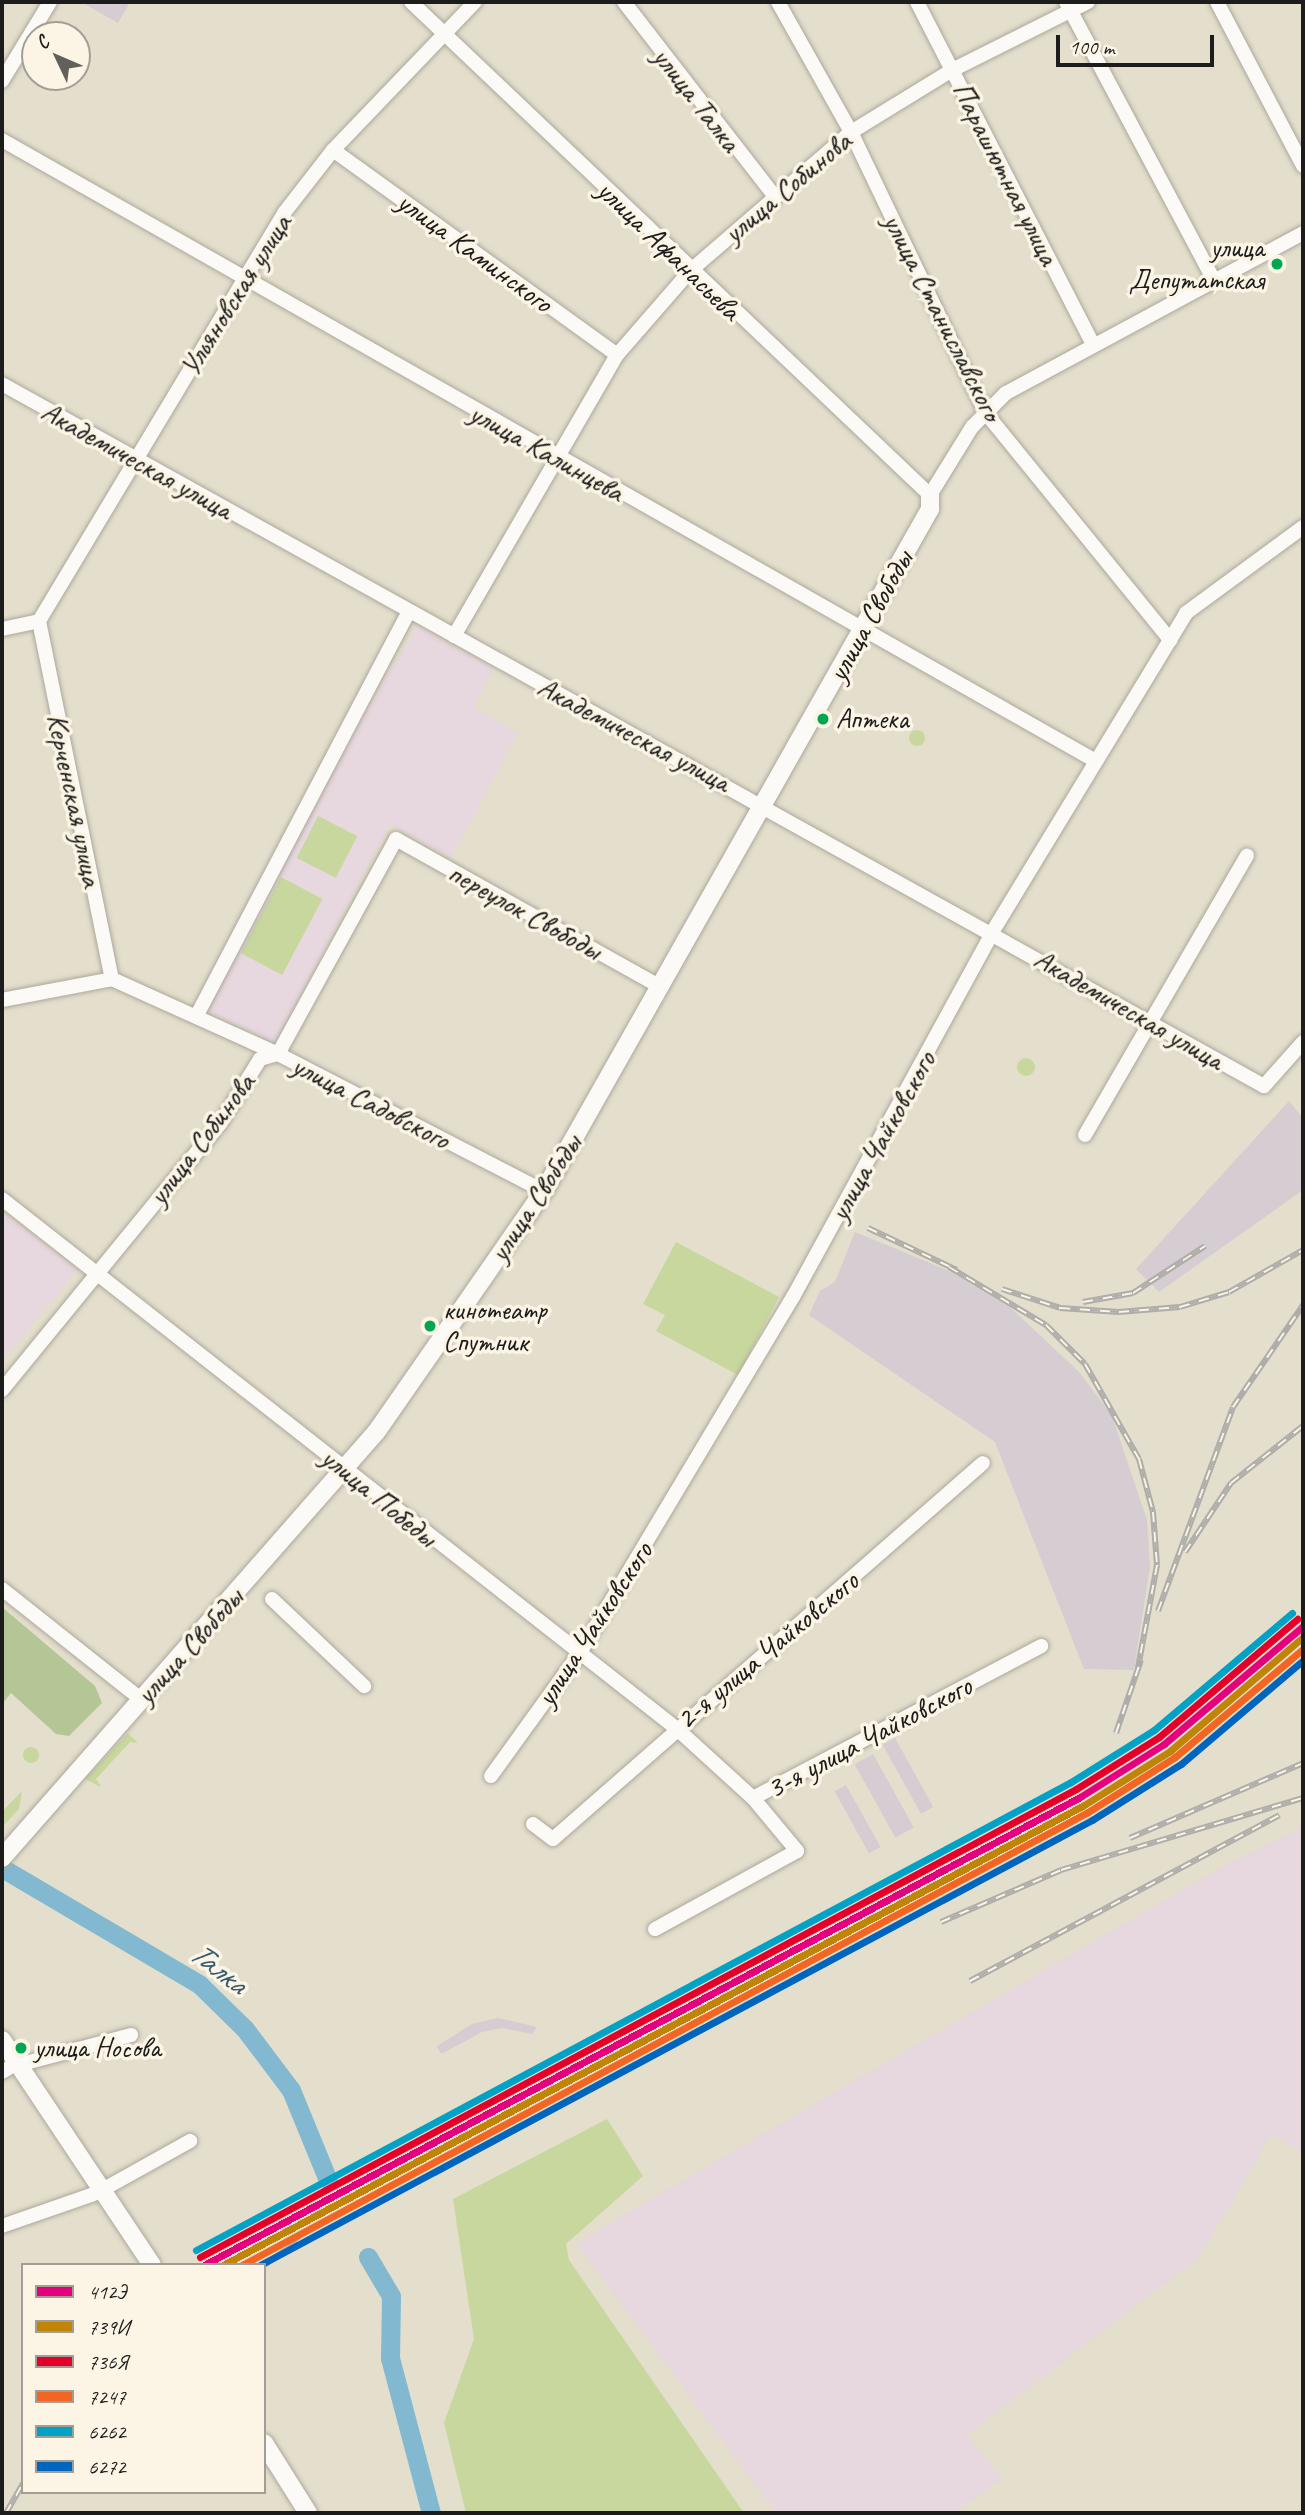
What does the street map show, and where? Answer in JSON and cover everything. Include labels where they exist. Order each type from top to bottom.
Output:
[{"type":"main road","name":"улица Свободы","points":[[4,1852],[343,1466],[541,1189],[860,628],[930,495]]},
{"type":"main road","name":"улица Свободы","points":[[541,1189],[654,983],[761,802]]},
{"type":"main road","points":[[2,2040],[8,2066],[151,2263]]},
{"type":"main road","points":[[98,2192],[140,2263]]},
{"type":"main road","points":[[266,2446],[308,2513]]},
{"type":"main road","points":[[266,2466],[296,2513]]},
{"type":"street","name":"улица Афанасьева","points":[[411,2],[690,271],[930,495]]},
{"type":"street","name":"Ульяновская улица","points":[[39,621],[241,278],[333,150],[441,32],[475,2]]},
{"type":"street","name":"улица Талка","points":[[624,2],[773,194]]},
{"type":"street","name":"улица Станиславского","points":[[778,2],[851,132],[985,412],[1170,640]]},
{"type":"street","name":"Парашютная улица","points":[[917,2],[954,69],[1093,345]]},
{"type":"street","name":"улица Собинова","points":[[454,636],[552,456],[617,355],[690,271],[773,194],[851,132],[954,69],[1069,6],[1088,2]]},
{"type":"street","points":[[1217,2],[1303,166]]},
{"type":"street","points":[[2,81],[44,4]]},
{"type":"street","points":[[1069,6],[1214,280]]},
{"type":"street","name":"улица Калинцева","points":[[2,140],[552,456],[1094,760]]},
{"type":"street","name":"улица Каминского","points":[[333,150],[617,355]]},
{"type":"street","name":"улица Свободы","points":[[930,495],[985,412],[1006,393],[1303,233]]},
{"type":"street","name":"Академическая улица","points":[[2,384],[409,612],[993,931],[1264,1086],[1303,1042]]},
{"type":"street","name":"улица Чайковского","points":[[491,1776],[581,1651],[793,1297],[993,931],[1094,760],[1170,640],[1199,599],[1303,527]]},
{"type":"street","points":[[197,1015],[409,612]]},
{"type":"street","points":[[2,629],[39,621]]},
{"type":"street","name":"Керченская улица","points":[[39,621],[112,979]]},
{"type":"street","name":"улица Собинова","points":[[2,1390],[220,1124],[260,1059],[278,1055],[396,839]]},
{"type":"street","name":"переулок Свободы","points":[[396,839],[654,983]]},
{"type":"street","points":[[1085,1135],[1247,856]]},
{"type":"street","points":[[2,1000],[112,979]]},
{"type":"street","name":"улица Садовского","points":[[112,979],[197,1015],[541,1189]]},
{"type":"street","name":"улица Победы","points":[[2,1199],[343,1466],[462,1565],[581,1651],[676,1728],[753,1798]]},
{"type":"street","name":"2-я улица Чайковского","points":[[533,1824],[553,1839],[676,1728],[983,1463]]},
{"type":"street","points":[[2,1589],[138,1697]]},
{"type":"street","points":[[272,1599],[364,1686]]},
{"type":"street","name":"3-я улица Чайковского","points":[[655,1929],[797,1851],[753,1798],[1041,1646]]},
{"type":"street","points":[[8,2066],[131,2035]]},
{"type":"street","points":[[2,2226],[98,2192],[190,2141]]},
{"type":"shaded area","points":[[81,2],[130,2],[118,23]]},
{"type":"shaded area","points":[[417,626],[494,668],[473,707],[518,733],[451,858],[390,824],[275,1043],[208,1011],[288,841]]},
{"type":"shaded area","points":[[1289,1101],[1303,1118],[1303,1190],[1159,1292],[1136,1269]]},
{"type":"shaded area","points":[[2,1212],[77,1270],[2,1361]]},
{"type":"shaded area","points":[[855,1232],[947,1270],[1010,1307],[1080,1373],[1112,1416],[1147,1520],[1150,1567],[1134,1670],[1084,1669],[995,1442],[809,1315],[820,1291],[835,1282]]},
{"type":"shaded area","points":[[895,1738],[933,1807],[921,1814],[883,1745]]},
{"type":"shaded area","points":[[873,1754],[914,1827],[895,1838],[855,1764]]},
{"type":"shaded area","points":[[846,1785],[880,1847],[869,1853],[835,1791]]},
{"type":"shaded area","points":[[1303,1827],[1303,2152],[1271,2135],[1199,2257],[967,2435],[1002,2479],[953,2513],[776,2513],[576,2243],[1227,1864]]},
{"type":"shaded area","points":[[498,2018],[537,2027],[532,2034],[502,2028],[482,2032],[441,2054],[437,2046],[472,2024]]},
{"type":"green space","points":[[917,730],[923,732],[923,744],[917,746],[911,744],[909,738],[911,732]]},
{"type":"green space","points":[[318,816],[357,836],[336,878],[297,858]]},
{"type":"green space","points":[[281,877],[322,899],[282,975],[241,953]]},
{"type":"green space","points":[[1026,1058],[1032,1061],[1035,1067],[1032,1073],[1026,1076],[1020,1073],[1017,1067],[1020,1061]]},
{"type":"green space","points":[[676,1242],[779,1297],[738,1375],[656,1331],[665,1315],[643,1304]]},
{"type":"green space","points":[[2,1607],[95,1686],[102,1703],[69,1736],[56,1734],[11,1693],[2,1704]]},
{"type":"green space","points":[[128,1733],[138,1743],[130,1742],[96,1779],[101,1787],[85,1779]]},
{"type":"green space","points":[[28,1747],[34,1747],[39,1755],[37,1761],[28,1763],[23,1758],[23,1752]]},
{"type":"green space","points":[[22,1791],[19,1809],[2,1827],[2,1812]]},
{"type":"green space","points":[[607,2119],[643,2176],[566,2244],[569,2260],[744,2513],[466,2513],[444,2423],[474,2339],[453,2199]]},
{"type":"waterway","name":"Талка","points":[[2,1868],[199,1984],[245,2029],[291,2090],[328,2180]]},
{"type":"waterway","name":"Талка","points":[[368,2257],[391,2296],[390,2358],[431,2513]]},
{"type":"railway","points":[[868,1228],[957,1270]]},
{"type":"railway","points":[[1083,1302],[1133,1293],[1205,1246]]},
{"type":"railway","points":[[1002,1289],[1060,1308],[1119,1312],[1180,1307],[1229,1292],[1303,1250]]},
{"type":"railway","points":[[949,1267],[1046,1325],[1085,1364],[1139,1459],[1153,1512],[1157,1565],[1138,1668]]},
{"type":"railway","points":[[1158,1611],[1233,1407],[1303,1305]]},
{"type":"railway","points":[[1185,1552],[1231,1483],[1303,1426]]},
{"type":"railway","points":[[1116,1733],[1141,1660]]},
{"type":"railway","points":[[1130,1838],[1303,1763]]},
{"type":"railway","points":[[941,1922],[1061,1870],[1303,1798]]},
{"type":"railway","points":[[970,1981],[1279,1815]]},
{"type":"railway","points":[[266,2264],[301,2240]]},
{"type":"railway","points":[[6,2513],[21,2487]]},
{"type":"transit line","name":"6262","points":[[196,2250],[1071,1782],[1154,1730],[1292,1613]]},
{"type":"transit line","name":"736Я","points":[[200,2257],[1076,1789],[1159,1737],[1297,1619]]},
{"type":"transit line","name":"412Э","points":[[208,2263],[1080,1797],[1164,1744],[1303,1626]]},
{"type":"transit line","name":"739И","points":[[227,2263],[1084,1805],[1170,1751],[1303,1637]]},
{"type":"transit line","name":"7247","points":[[246,2263],[1088,1812],[1175,1757],[1303,1649]]},
{"type":"transit line","name":"6272","points":[[264,2263],[1092,1820],[1181,1764],[1303,1660]]},
{"type":"place","name":"улица Депутатская","points":[[1277,264]]},
{"type":"place","name":"Аптека","points":[[823,719]]},
{"type":"place","name":"кинотеатр Спутник","points":[[430,1326]]},
{"type":"place","name":"улица Носова","points":[[21,2048]]}]
